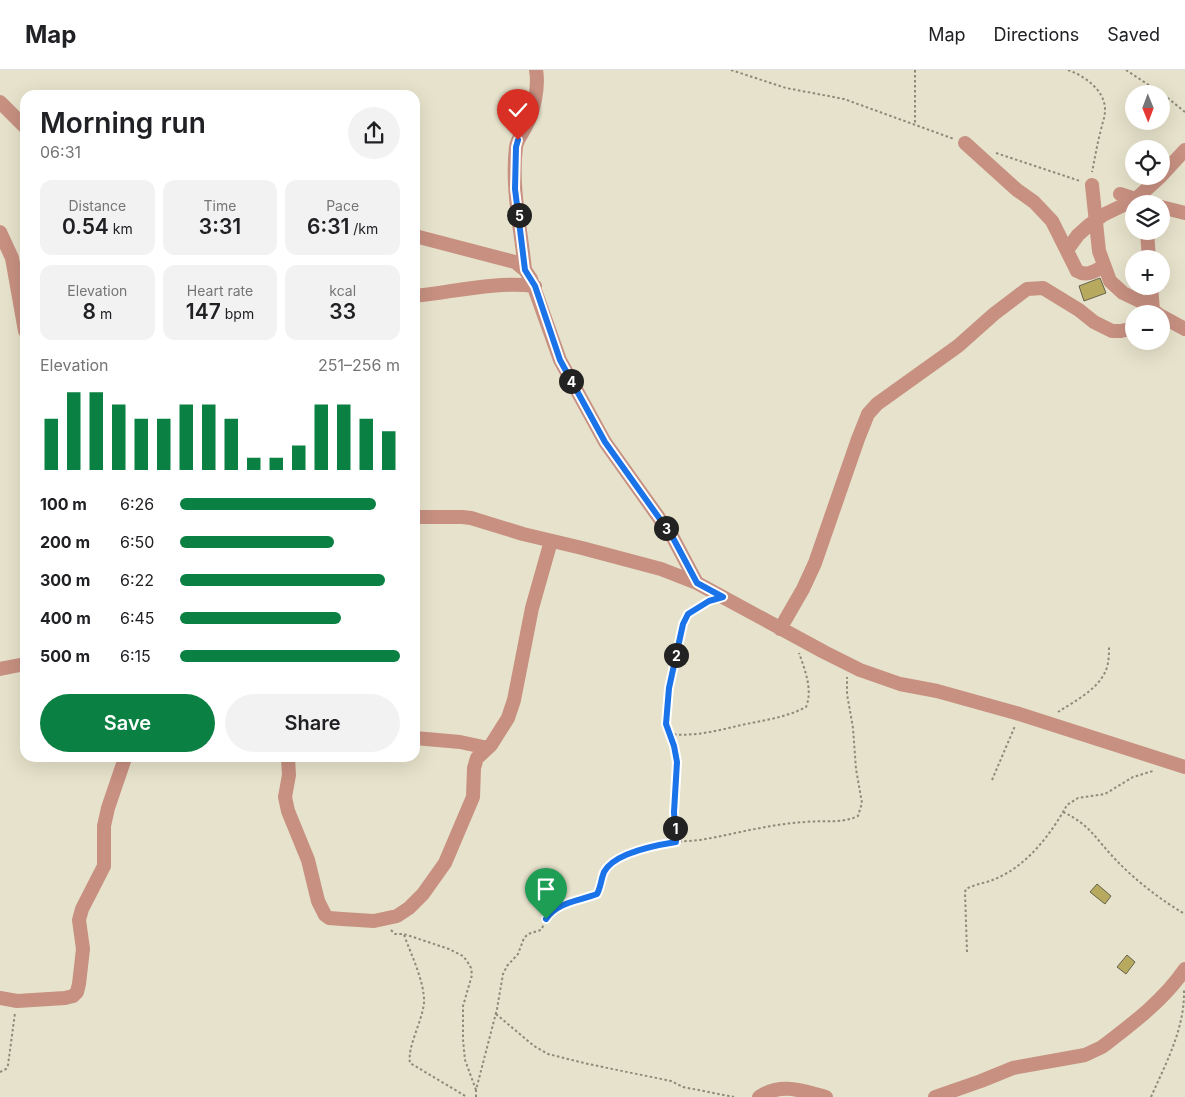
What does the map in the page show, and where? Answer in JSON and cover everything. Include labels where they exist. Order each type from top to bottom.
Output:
[{"type":"street","points":[[525,270],[515,189],[516,147],[527,124],[536,96],[538,81],[536,70]]},
{"type":"street","points":[[0,102],[20,122]]},
{"type":"street","points":[[966,143],[1017,190],[1034,202],[1052,221],[1077,271],[1082,274],[1089,273],[1104,266]]},
{"type":"street","points":[[1170,166],[1185,150]]},
{"type":"street","points":[[1092,185],[1100,251],[1110,281],[1116,289],[1142,305]]},
{"type":"street","points":[[1120,194],[1125,196]]},
{"type":"street","points":[[1067,250],[1078,235],[1096,220],[1125,209]]},
{"type":"street","points":[[1170,209],[1185,213]]},
{"type":"street","points":[[0,232],[14,263],[20,300]]},
{"type":"street","points":[[420,237],[515,262],[525,270],[535,286],[560,360],[605,442],[672,536],[697,583]]},
{"type":"street","points":[[420,295],[486,286],[517,284],[535,286]]},
{"type":"street","points":[[784,631],[815,563],[868,414],[877,404],[958,346],[994,314],[1028,289],[1043,288],[1094,322],[1112,331],[1125,330]]},
{"type":"street","points":[[1170,321],[1185,330]]},
{"type":"street","points":[[420,518],[471,518],[661,569],[697,583],[849,664],[900,684],[937,691],[1020,714],[1185,767]]},
{"type":"street","points":[[288,762],[288,780],[285,797],[288,810],[308,860],[318,901],[323,912],[329,918],[374,922],[396,916],[409,908],[423,894],[445,863],[473,797],[474,768],[478,758],[503,728],[512,708],[532,608],[551,541]]},
{"type":"street","points":[[0,670],[20,665]]},
{"type":"street","points":[[420,738],[460,742],[488,748]]},
{"type":"street","points":[[0,998],[17,1001],[65,998],[73,996],[78,992],[83,949],[79,920],[82,909],[104,866],[104,826],[124,762]]},
{"type":"street","points":[[935,1097],[1013,1068],[1065,1059],[1095,1051],[1117,1036],[1152,1007],[1184,970]]},
{"type":"street","points":[[759,1097],[775,1089],[783,1088],[826,1097]]},
{"type":"path","points":[[731,70],[798,91],[836,96],[966,143]]},
{"type":"path","points":[[914,70],[915,124]]},
{"type":"path","points":[[992,152],[1092,185],[1091,176],[1104,119],[1105,105],[1098,90],[1089,81],[1068,70]]},
{"type":"path","points":[[1126,70],[1164,95],[1185,112]]},
{"type":"path","points":[[676,842],[674,812],[677,762],[666,717],[669,688],[683,624],[688,614],[709,601],[723,597]]},
{"type":"path","points":[[669,734],[691,735],[712,733],[774,719],[806,707],[809,700],[808,682],[796,646],[784,631]]},
{"type":"path","points":[[1044,722],[1088,692],[1098,681],[1107,666],[1109,647]]},
{"type":"path","points":[[476,1097],[476,1090],[496,1014],[503,974],[507,966],[518,954],[524,938],[528,934],[541,930],[553,910],[562,905],[597,894],[605,870],[615,861],[643,850],[676,842],[804,822],[836,822],[858,816],[862,804],[847,694],[849,664]]},
{"type":"path","points":[[992,780],[1020,714]]},
{"type":"path","points":[[967,952],[966,889],[995,879],[1022,862],[1037,848],[1067,805],[1073,800],[1105,794],[1133,776],[1154,770]]},
{"type":"path","points":[[1063,812],[1087,826],[1117,861],[1172,906],[1185,914]]},
{"type":"path","points":[[382,920],[393,932],[458,953],[463,956],[471,968],[472,975],[462,1011],[463,1040],[465,1060],[476,1090]]},
{"type":"path","points":[[404,934],[424,1002],[420,1024],[411,1047],[410,1063],[467,1097]]},
{"type":"path","points":[[1151,1097],[1179,1030],[1184,1006],[1184,970]]},
{"type":"path","points":[[0,1072],[6,1069],[8,1065],[17,1001]]},
{"type":"path","points":[[496,1014],[534,1046],[548,1054],[671,1081],[683,1087],[734,1097]]},
{"type":"building","points":[[1100,278],[1106,293],[1084,301],[1079,286]]},
{"type":"building","points":[[1097,884],[1111,896],[1105,904],[1090,892]]},
{"type":"building","points":[[1127,955],[1135,962],[1126,974],[1117,967]]},
{"type":"route","points":[[518,140],[516,144],[515,189],[525,270],[535,286],[560,360],[605,442],[672,536],[697,583],[723,597],[709,601],[688,614],[678,640],[673,666],[666,724],[674,746],[677,762],[674,812],[676,842],[658,845],[615,861],[605,870],[601,888],[597,894],[562,905],[553,910],[546,919]]}]
